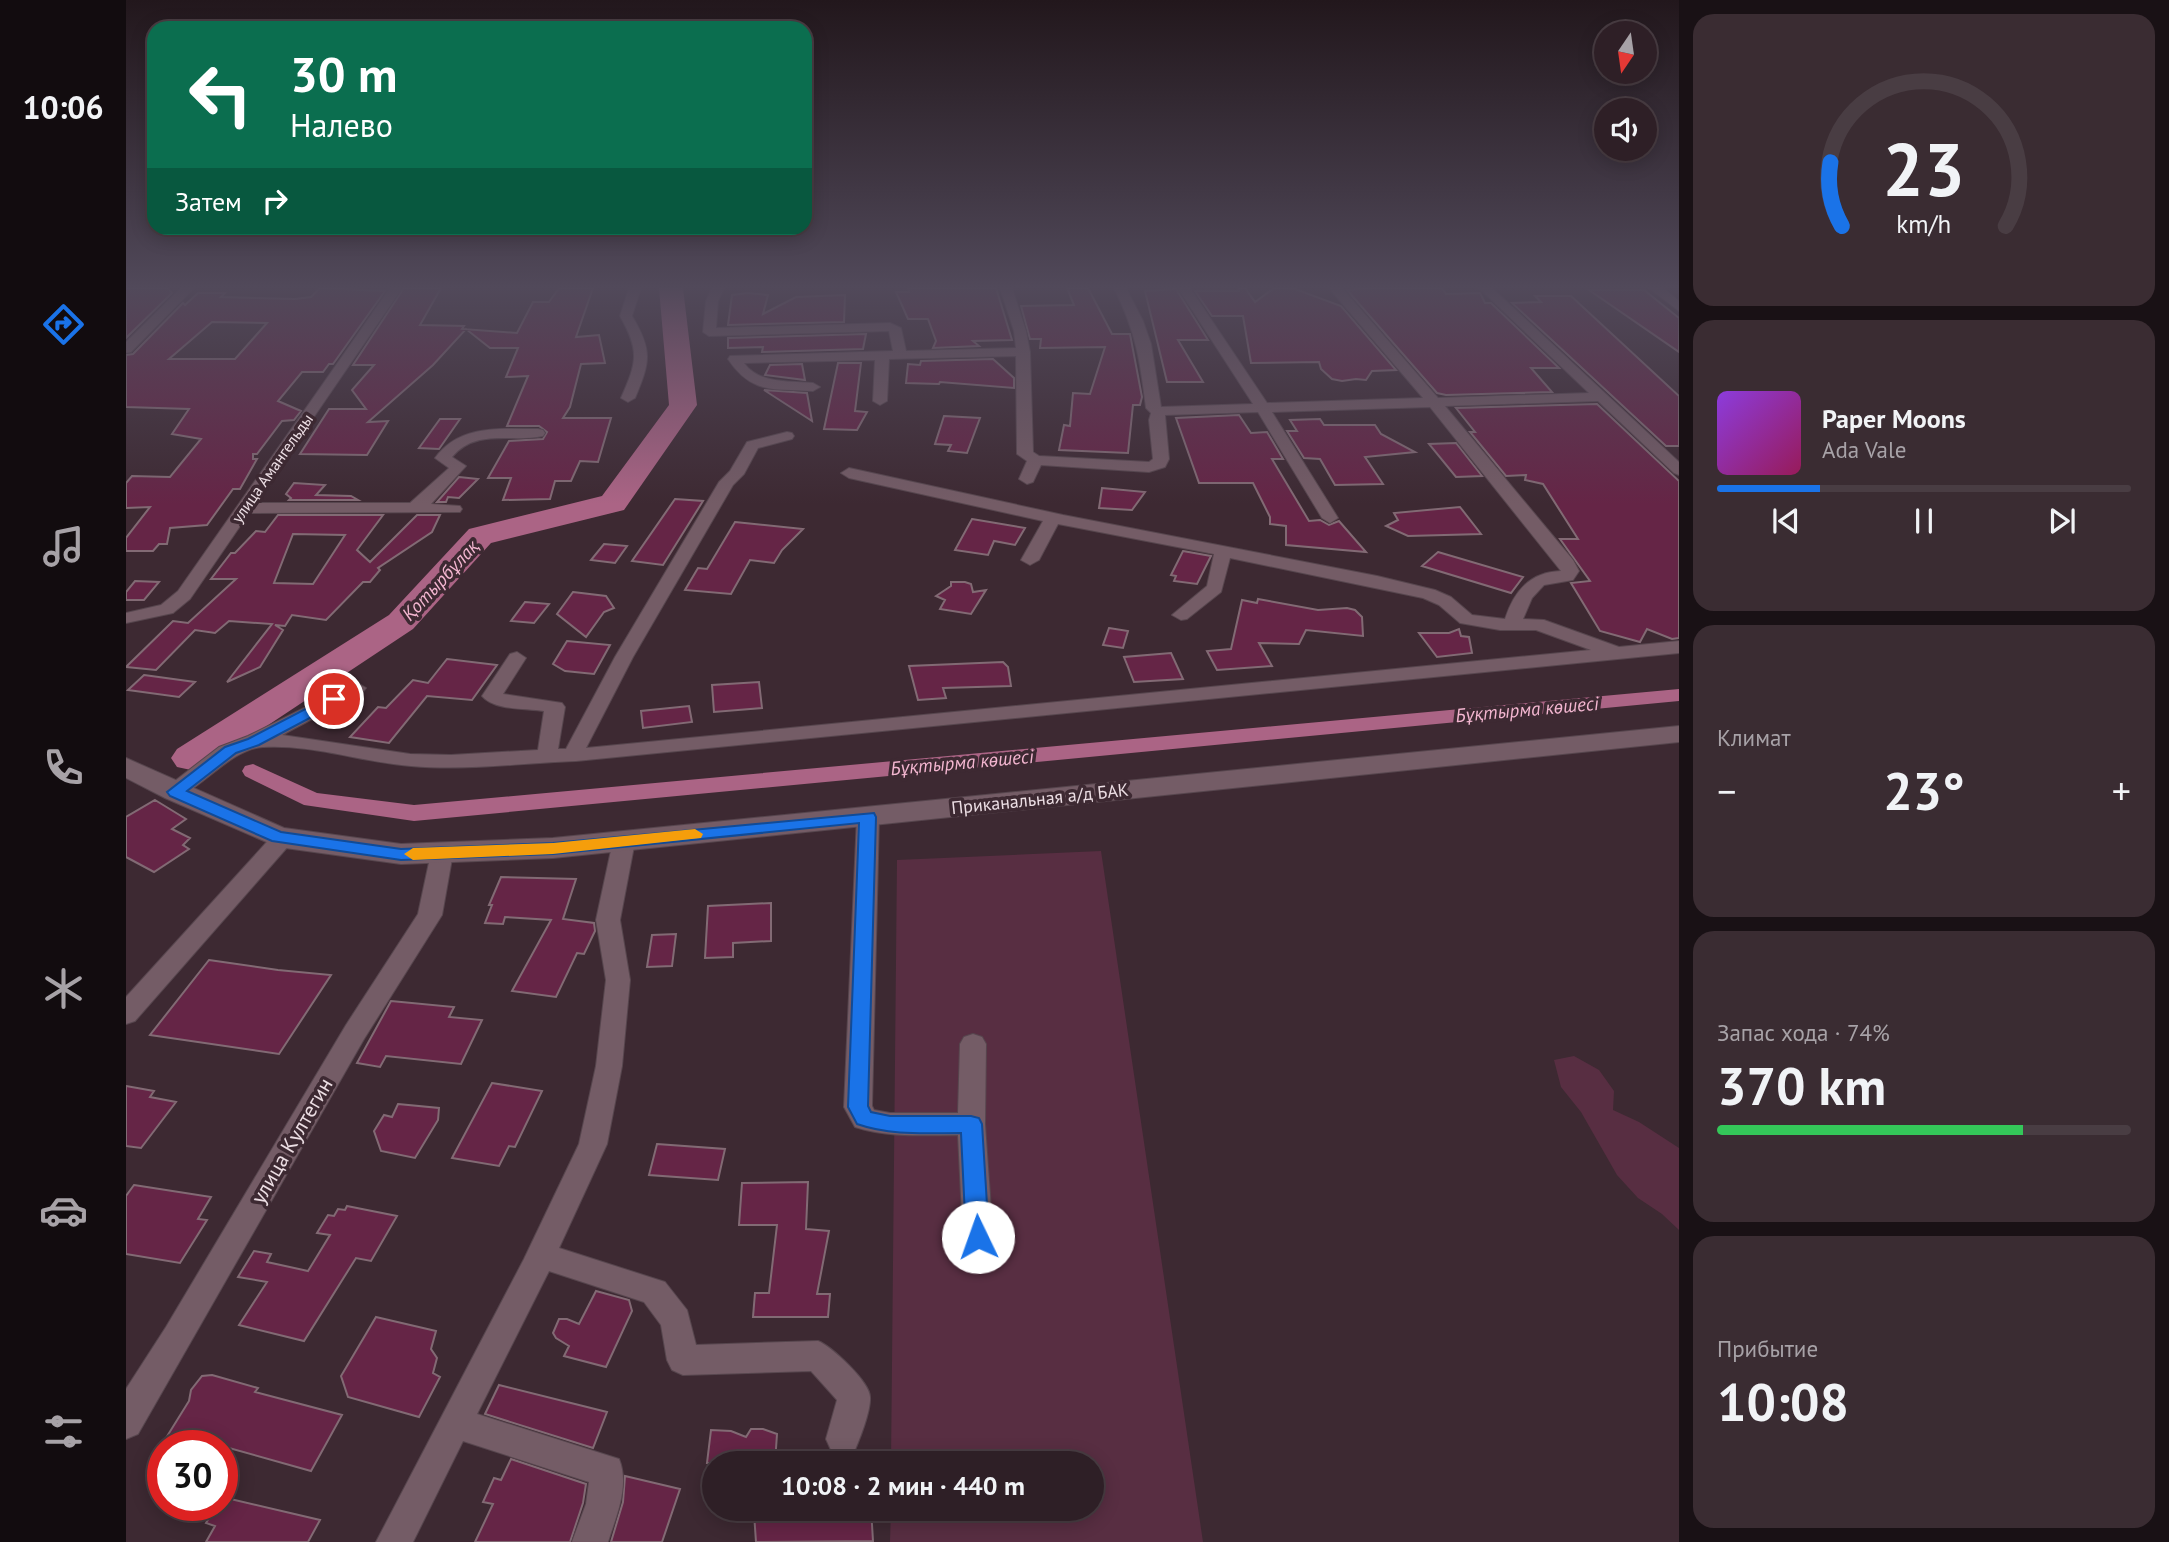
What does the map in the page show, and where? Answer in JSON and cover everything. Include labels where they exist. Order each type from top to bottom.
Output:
[{"type":"main road","name":"Приканальная а/д БАК","points":[[126,767],[175,792],[283,838],[401,855],[553,848],[1679,734]]},
{"type":"street","name":"улица Амангельды","points":[[126,618],[167,609],[184,595],[347,360]]},
{"type":"street","points":[[628,398],[643,360]]},
{"type":"street","points":[[736,360],[745,374],[759,382],[813,387]]},
{"type":"street","points":[[880,401],[882,360]]},
{"type":"street","points":[[1023,360],[1023,448],[1025,454],[1035,460],[1128,467],[1160,464],[1156,420],[1159,411]]},
{"type":"street","points":[[1147,360],[1153,408],[1159,411],[1602,397]]},
{"type":"street","points":[[1231,360],[1330,518]]},
{"type":"street","points":[[1397,360],[1567,564],[1570,571],[1567,576],[1544,578],[1536,583],[1516,609],[1513,624]]},
{"type":"street","points":[[1562,360],[1679,470]]},
{"type":"street","points":[[412,508],[421,504],[455,471],[458,466],[443,458],[461,439],[472,435],[538,433]]},
{"type":"street","points":[[576,755],[576,748],[624,657],[726,482],[736,474],[752,445],[787,436]]},
{"type":"street","points":[[1027,479],[1035,460]]},
{"type":"street","points":[[849,474],[1053,518],[1416,590],[1445,601],[1466,619],[1483,623],[1538,624],[1616,653]]},
{"type":"street","points":[[244,509],[454,509]]},
{"type":"street","points":[[1030,560],[1053,518]]},
{"type":"street","points":[[1181,615],[1215,588],[1223,551]]},
{"type":"street","points":[[253,742],[288,742],[411,760],[493,760],[576,755],[1679,647]]},
{"type":"street","points":[[517,658],[492,696],[503,701],[540,703],[555,708],[548,738],[548,756]]},
{"type":"street","points":[[175,792],[230,750],[253,742],[356,688]]},
{"type":"street","points":[[868,817],[858,1107],[865,1119],[890,1124],[971,1124]]},
{"type":"street","points":[[126,1014],[283,838]]},
{"type":"street","points":[[394,1542],[541,1255],[593,1144],[604,1092],[618,980],[608,920],[624,841]]},
{"type":"street","name":"улица Култегин","points":[[126,1423],[355,1032],[430,915],[442,853]]},
{"type":"street","points":[[973,1044],[971,1124],[978,1237]]},
{"type":"street","points":[[541,1255],[654,1292],[676,1320],[683,1360],[818,1356],[854,1396],[843,1439]]},
{"type":"street","points":[[456,1423],[607,1471],[603,1504],[590,1542]]},
{"type":"shaded area","points":[[1101,851],[1203,1542],[890,1542],[891,1521],[1104,1521],[1104,1451],[891,1451],[897,860]]},
{"type":"shaded area","points":[[1574,1056],[1599,1070],[1614,1091],[1613,1110],[1639,1122],[1679,1148],[1679,1230],[1662,1214],[1638,1198],[1617,1175],[1581,1112],[1561,1087],[1554,1060]]},
{"type":"building","points":[[126,360],[336,360],[323,372],[302,372],[278,401],[301,411],[294,420],[282,421],[257,454],[253,454],[253,459],[257,459],[240,489],[233,489],[207,525],[170,528],[167,544],[159,544],[153,551],[126,551],[126,538],[150,507],[126,508],[126,483],[132,476],[170,477],[201,439],[172,434],[189,409],[126,407]]},
{"type":"building","points":[[356,360],[438,360],[368,422],[388,421],[367,455],[300,454],[329,409],[366,409],[352,390],[374,365],[353,365]]},
{"type":"building","points":[[513,360],[604,360],[605,363],[581,364],[570,407],[563,418],[611,418],[598,462],[580,461],[571,481],[555,481],[550,499],[503,500],[511,478],[488,478],[509,441],[543,439],[547,432],[539,426],[507,426],[528,376],[506,377]]},
{"type":"building","points":[[994,360],[1014,378],[1014,388],[940,382],[906,383],[908,364],[920,365],[921,361]]},
{"type":"building","points":[[1101,360],[1135,360],[1142,397],[1140,405],[1133,405],[1128,453],[1059,450],[1064,425],[1070,426],[1073,393],[1090,394]]},
{"type":"building","points":[[1162,360],[1190,360],[1203,382],[1167,382]]},
{"type":"building","points":[[1250,360],[1387,360],[1396,370],[1372,371],[1366,380],[1342,381],[1332,379],[1321,369],[1319,362],[1251,363]]},
{"type":"building","points":[[1408,360],[1551,360],[1559,368],[1531,368],[1552,392],[1437,393]]},
{"type":"building","points":[[1573,360],[1640,360],[1679,396],[1679,446],[1666,446]]},
{"type":"building","points":[[838,363],[861,363],[855,411],[867,412],[857,430],[824,429]]},
{"type":"building","points":[[802,364],[805,380],[765,375],[770,365]]},
{"type":"building","points":[[764,390],[807,393],[812,421]]},
{"type":"building","points":[[1597,404],[1679,481],[1679,638],[1672,639],[1647,629],[1640,642],[1600,631],[1571,583],[1590,581],[1560,539],[1578,539],[1543,484],[1525,480],[1526,475],[1506,476],[1470,432],[1475,432],[1456,408]]},
{"type":"building","points":[[1239,415],[1251,433],[1267,432],[1283,459],[1272,459],[1309,521],[1320,520],[1329,525],[1339,521],[1366,552],[1286,545],[1286,526],[1270,524],[1270,517],[1253,483],[1199,483],[1176,418]]},
{"type":"building","points":[[944,416],[980,418],[967,453],[948,451],[951,445],[935,444]]},
{"type":"building","points":[[440,419],[460,419],[439,449],[419,448]]},
{"type":"building","points":[[1320,419],[1324,425],[1375,425],[1381,434],[1415,452],[1365,457],[1383,484],[1335,485],[1320,459],[1304,458],[1287,431],[1297,431],[1290,420]]},
{"type":"building","points":[[1456,443],[1482,476],[1456,477],[1429,444]]},
{"type":"building","points":[[459,477],[478,479],[459,498],[448,497],[446,502],[437,502]]},
{"type":"building","points":[[294,483],[325,485],[316,495],[351,496],[358,500],[289,500],[291,498],[286,494]]},
{"type":"building","points":[[1102,488],[1145,492],[1132,510],[1099,508]]},
{"type":"building","points":[[675,499],[703,501],[663,565],[632,561]]},
{"type":"building","points":[[1460,507],[1481,534],[1408,536],[1386,526],[1398,520],[1394,513]]},
{"type":"building","points":[[278,515],[383,515],[357,550],[370,562],[417,515],[440,515],[432,532],[378,568],[380,570],[370,582],[363,582],[326,620],[292,615],[285,626],[275,625],[283,630],[260,667],[227,682],[272,624],[229,621],[215,633],[195,630],[156,670],[126,667],[173,621],[188,623],[236,579],[211,579],[231,553],[235,553],[256,531],[265,532]],"holes":[[[293,534],[345,535],[313,584],[274,583]]]},
{"type":"building","points":[[972,519],[1025,528],[1015,545],[994,541],[988,555],[955,550]]},
{"type":"building","points":[[735,522],[803,529],[782,550],[774,563],[750,560],[731,594],[685,590],[698,568],[707,569]]},
{"type":"building","points":[[604,544],[627,546],[615,563],[591,560]]},
{"type":"building","points":[[1183,551],[1211,556],[1197,584],[1174,581],[1176,576],[1171,575]]},
{"type":"building","points":[[1438,552],[1523,577],[1511,593],[1422,566]]},
{"type":"building","points":[[135,581],[159,582],[144,600],[126,600],[126,592]]},
{"type":"building","points":[[951,582],[971,584],[973,592],[986,590],[971,614],[940,609],[945,600],[936,596],[951,586]]},
{"type":"building","points":[[573,592],[606,596],[614,608],[604,612],[586,637],[557,614]]},
{"type":"building","points":[[1258,599],[1318,610],[1355,610],[1362,617],[1363,636],[1306,630],[1299,644],[1259,643],[1272,666],[1217,670],[1207,651],[1231,649],[1242,600],[1257,603]]},
{"type":"building","points":[[525,602],[549,604],[534,623],[511,621]]},
{"type":"building","points":[[1109,628],[1128,631],[1123,648],[1103,645]]},
{"type":"building","points":[[1459,629],[1461,636],[1469,637],[1472,653],[1437,657],[1419,633],[1449,633]]},
{"type":"building","points":[[567,641],[610,645],[594,674],[565,671],[553,664]]},
{"type":"building","points":[[1171,653],[1183,679],[1134,682],[1124,657]]},
{"type":"building","points":[[447,659],[497,665],[472,700],[427,696],[389,743],[350,737],[378,707],[386,708],[413,680],[428,683]]},
{"type":"building","points":[[1003,662],[1008,667],[1011,686],[943,688],[946,698],[918,700],[909,666]]},
{"type":"building","points":[[144,675],[195,682],[179,697],[128,690]]},
{"type":"building","points":[[759,682],[762,708],[714,712],[712,685]]},
{"type":"building","points":[[689,706],[692,722],[643,728],[641,711]]},
{"type":"building","points":[[155,800],[186,819],[172,829],[190,838],[183,845],[189,849],[154,872],[126,857],[126,817]]},
{"type":"building","points":[[501,877],[576,879],[563,919],[594,923],[595,931],[584,954],[577,953],[556,997],[512,991],[551,920],[505,917],[503,924],[485,923],[492,905],[489,905]]},
{"type":"building","points":[[771,903],[771,941],[733,943],[733,957],[705,958],[708,906]]},
{"type":"building","points":[[676,934],[672,966],[647,967],[652,935]]},
{"type":"building","points":[[209,960],[331,975],[279,1054],[150,1035]]},
{"type":"building","points":[[391,1001],[454,1007],[449,1017],[482,1020],[461,1064],[386,1056],[380,1067],[357,1063]]},
{"type":"building","points":[[492,1083],[542,1091],[515,1147],[509,1146],[499,1166],[452,1158]]},
{"type":"building","points":[[126,1086],[154,1091],[150,1097],[176,1102],[141,1148],[126,1146]]},
{"type":"building","points":[[398,1104],[439,1108],[438,1120],[415,1158],[381,1151],[374,1131],[384,1115],[392,1117]]},
{"type":"building","points":[[657,1144],[725,1149],[718,1180],[649,1175]]},
{"type":"building","points":[[808,1182],[806,1229],[829,1231],[817,1294],[830,1294],[828,1317],[753,1317],[755,1293],[769,1293],[777,1225],[739,1225],[742,1183]]},
{"type":"building","points":[[134,1185],[211,1197],[198,1219],[207,1220],[180,1263],[126,1254],[126,1196]]},
{"type":"building","points":[[347,1206],[397,1216],[371,1261],[356,1258],[304,1341],[239,1325],[267,1282],[238,1277],[254,1251],[271,1254],[267,1262],[308,1271],[330,1235],[317,1233],[328,1215],[334,1216],[338,1209],[345,1210]]},
{"type":"building","points":[[596,1291],[629,1300],[632,1311],[606,1367],[564,1356],[569,1346],[553,1333],[559,1319],[579,1324]]},
{"type":"building","points":[[376,1317],[436,1331],[431,1349],[437,1358],[433,1373],[440,1377],[419,1417],[348,1397],[341,1376]]},
{"type":"building","points":[[212,1375],[258,1388],[255,1392],[342,1415],[311,1471],[238,1450],[238,1430],[171,1430],[189,1401],[191,1390],[202,1376]]},
{"type":"building","points":[[499,1385],[607,1412],[593,1448],[485,1414]]},
{"type":"building","points":[[751,1429],[763,1429],[777,1434],[776,1451],[708,1451],[711,1430],[731,1431],[746,1437]]},
{"type":"building","points":[[511,1459],[586,1484],[583,1503],[570,1542],[475,1542],[493,1504],[483,1502],[494,1478],[501,1480]]},
{"type":"building","points":[[625,1476],[680,1489],[662,1542],[611,1542],[623,1502]]},
{"type":"building","points":[[238,1501],[320,1520],[308,1542],[206,1542],[215,1526],[206,1523],[238,1521]]},
{"type":"building","points":[[755,1521],[872,1521],[873,1541],[756,1542]]},
{"type":"waterway","name":"Қотырбұлақ","points":[[191,758],[401,622],[480,536],[613,503],[683,405],[678,360]]},
{"type":"waterway","name":"Бұқтырма көшесі","points":[[253,771],[312,800],[414,813],[1679,695]]},
{"type":"slow traffic","points":[[413,854],[553,848],[695,834]]},
{"type":"route","points":[[334,699],[253,742],[230,750],[175,792],[278,837],[401,855],[553,848],[868,817],[858,1107],[865,1119],[890,1124],[971,1124],[978,1237]]}]
